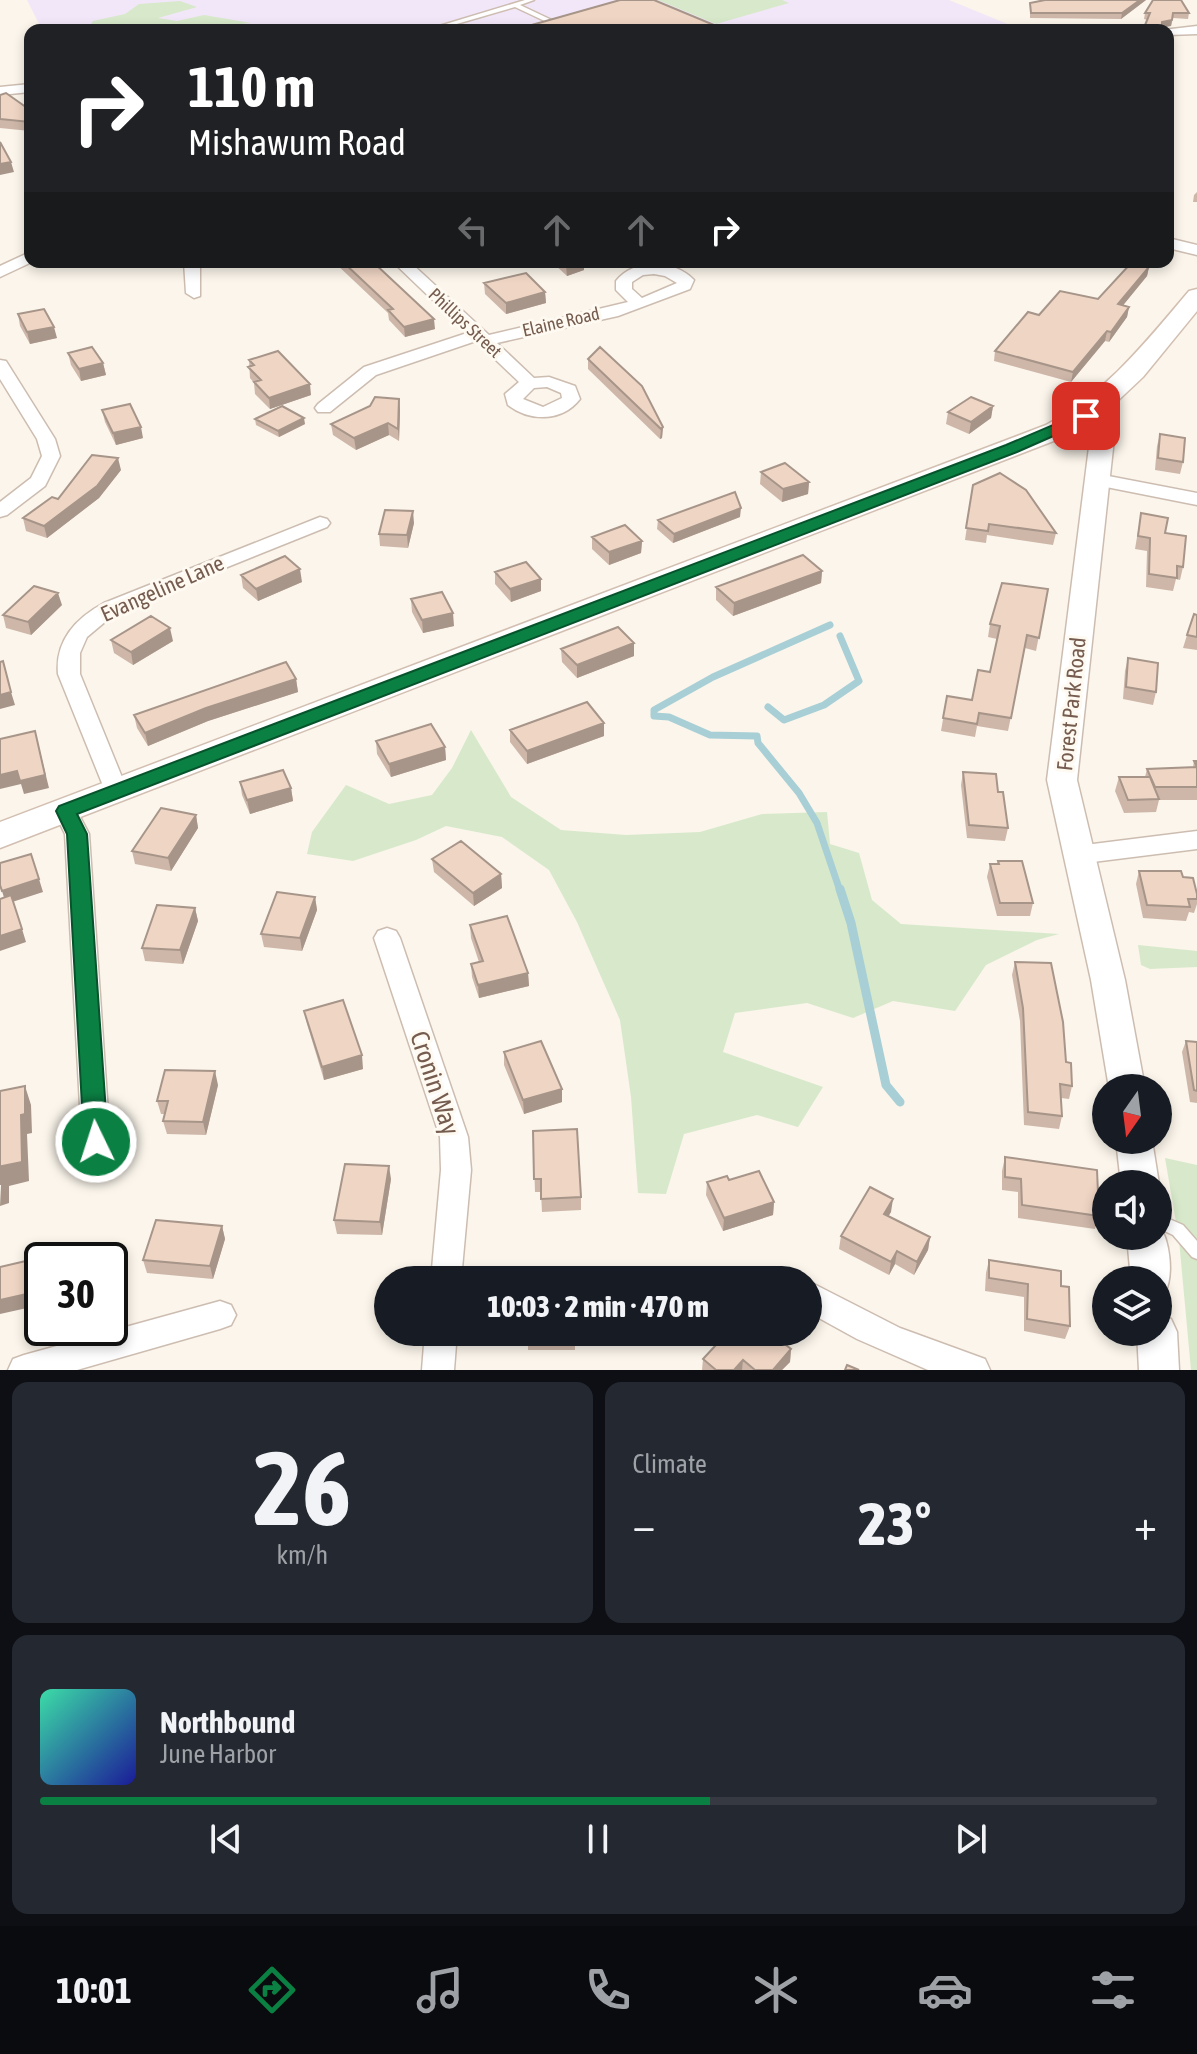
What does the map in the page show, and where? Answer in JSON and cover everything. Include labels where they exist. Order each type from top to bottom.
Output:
[{"type":"main road","points":[[0,836],[1012,448],[1086,416],[1118,389],[1197,296]]},
{"type":"street","points":[[1174,31],[1197,30]]},
{"type":"street","points":[[0,91],[24,89]]},
{"type":"street","points":[[1174,244],[1197,250]]},
{"type":"street","points":[[0,272],[24,260]]},
{"type":"street","points":[[192,268],[194,293]]},
{"type":"street","name":"Phillips Street","points":[[407,268],[530,383]]},
{"type":"street","name":"Elaine Road","points":[[324,408],[370,371],[481,338],[638,303]]},
{"type":"street","points":[[0,365],[46,439],[51,456],[38,482],[0,511]]},
{"type":"street","name":"Forest Park Road","points":[[1086,416],[1102,435],[1062,762],[1064,800],[1108,980],[1125,1074]]},
{"type":"street","points":[[1098,480],[1197,499]]},
{"type":"street","name":"Evangeline Lane","points":[[116,792],[69,674],[67,658],[75,639],[96,616],[111,607],[320,523]]},
{"type":"street","points":[[66,811],[77,834],[96,1142]]},
{"type":"street","points":[[1077,855],[1197,840]]},
{"type":"street","name":"Cronin Way","points":[[387,938],[454,1137],[456,1170],[447,1266]]},
{"type":"street","points":[[822,1304],[901,1345],[974,1370]]},
{"type":"street","points":[[24,1370],[220,1315]]},
{"type":"street","points":[[438,1370],[440,1346]]},
{"type":"street","points":[[1158,1346],[1159,1370]]},
{"type":"lane","points":[[451,24],[531,0]]},
{"type":"lane","points":[[517,6],[556,24]]},
{"type":"lane","points":[[1172,1227],[1197,1252]]},
{"type":"shaded area","points":[[27,0],[949,0],[1008,24],[39,24]]},
{"type":"green space","points":[[658,0],[782,0],[789,3],[716,24]]},
{"type":"green space","points":[[180,1],[197,7],[158,18],[177,21],[204,15],[251,23],[91,24],[125,14],[139,4]]},
{"type":"green space","points":[[471,730],[511,797],[561,830],[626,835],[700,832],[762,814],[827,812],[830,844],[859,853],[872,900],[901,924],[1059,934],[1037,940],[986,965],[955,1011],[893,1001],[853,1018],[807,1003],[735,1013],[723,1052],[823,1087],[798,1127],[757,1115],[684,1134],[666,1194],[638,1193],[631,1097],[620,1020],[577,922],[549,870],[502,837],[446,826],[416,840],[353,861],[307,854],[312,832],[346,785],[389,804],[432,795],[452,768]]},
{"type":"green space","points":[[1138,945],[1197,951],[1197,967],[1150,969],[1141,965]]},
{"type":"green space","points":[[1165,1158],[1197,1165],[1197,1370],[1191,1370],[1179,1240],[1172,1199],[1172,1170],[1167,1170]]},
{"type":"building","points":[[620,0],[654,0],[712,24],[535,24]]},
{"type":"building","points":[[1045,0],[1140,0],[1122,13],[1031,13],[1030,3]]},
{"type":"building","points":[[1153,0],[1181,0],[1189,13],[1173,13],[1172,20],[1162,24],[1145,24],[1150,13],[1145,13]]},
{"type":"building","points":[[6,93],[24,106],[24,121],[0,119],[0,95]]},
{"type":"building","points":[[0,142],[11,162],[0,164]]},
{"type":"building","points":[[349,268],[379,268],[434,319],[404,327],[388,310],[393,309]]},
{"type":"building","points":[[1126,268],[1148,268],[1118,304],[1129,307],[1111,332],[1107,331],[1073,372],[995,351],[1028,312],[1039,315],[1060,291],[1098,299]]},
{"type":"building","points":[[526,273],[545,292],[506,303],[484,283]]},
{"type":"building","points":[[44,309],[54,327],[27,332],[18,314]]},
{"type":"building","points":[[92,347],[103,363],[79,369],[68,353]]},
{"type":"building","points":[[600,347],[642,386],[663,427],[661,429],[588,359]]},
{"type":"building","points":[[278,351],[310,384],[269,398],[254,382],[261,380],[248,367],[254,365],[249,360]]},
{"type":"building","points":[[375,397],[399,399],[398,429],[388,423],[354,438],[331,424],[370,406]]},
{"type":"building","points":[[971,397],[993,406],[971,422],[948,412]]},
{"type":"building","points":[[130,404],[141,427],[113,433],[102,410]]},
{"type":"building","points":[[282,406],[304,418],[278,431],[255,419]]},
{"type":"building","points":[[1160,434],[1185,438],[1183,462],[1158,458]]},
{"type":"building","points":[[92,455],[118,458],[97,486],[44,526],[23,518],[52,497],[58,499]]},
{"type":"building","points":[[785,463],[809,482],[783,489],[761,472]]},
{"type":"building","points":[[1000,473],[1026,490],[1056,533],[989,524],[988,531],[966,528],[973,485]]},
{"type":"building","points":[[735,492],[741,508],[674,534],[658,520]]},
{"type":"building","points":[[385,510],[413,511],[407,535],[379,534]]},
{"type":"building","points":[[1141,513],[1168,518],[1165,533],[1186,536],[1183,567],[1177,566],[1177,578],[1149,574],[1150,538],[1138,536]]},
{"type":"building","points":[[625,525],[642,541],[609,552],[592,537]]},
{"type":"building","points":[[803,555],[822,571],[734,603],[716,587]]},
{"type":"building","points":[[285,556],[300,569],[256,589],[241,575]]},
{"type":"building","points":[[526,562],[541,579],[510,589],[495,572]]},
{"type":"building","points":[[1002,583],[1048,589],[1039,638],[1027,635],[1011,718],[979,713],[977,724],[943,718],[947,696],[972,700],[978,670],[990,672],[1000,626],[990,624]]},
{"type":"building","points":[[34,586],[58,593],[28,622],[3,615]]},
{"type":"building","points":[[442,592],[453,613],[422,620],[411,599]]},
{"type":"building","points":[[1194,614],[1197,615],[1197,637],[1187,635]]},
{"type":"building","points":[[151,616],[170,628],[131,652],[111,640]]},
{"type":"building","points":[[618,627],[634,643],[577,665],[561,649]]},
{"type":"building","points":[[1128,658],[1158,663],[1156,692],[1126,687]]},
{"type":"building","points":[[3,661],[11,692],[0,695],[0,662]]},
{"type":"building","points":[[286,662],[296,679],[206,708],[145,733],[134,715]]},
{"type":"building","points":[[587,702],[604,723],[527,751],[510,730]]},
{"type":"building","points":[[431,724],[445,747],[389,764],[376,741]]},
{"type":"building","points":[[35,731],[45,775],[20,781],[17,771],[0,775],[0,739]]},
{"type":"building","points":[[1197,767],[1197,787],[1155,787],[1147,769]]},
{"type":"building","points":[[283,770],[291,788],[247,800],[240,782]]},
{"type":"building","points":[[963,772],[996,774],[998,792],[1003,792],[1008,828],[969,825]]},
{"type":"building","points":[[1119,777],[1150,777],[1159,799],[1128,800]]},
{"type":"building","points":[[161,808],[196,815],[168,858],[132,851]]},
{"type":"building","points":[[461,841],[501,874],[473,893],[432,859]]},
{"type":"building","points":[[31,854],[39,879],[2,891],[0,863]]},
{"type":"building","points":[[998,861],[1022,861],[1033,903],[1000,903],[990,864],[999,864]]},
{"type":"building","points":[[1139,871],[1181,871],[1183,877],[1193,878],[1197,899],[1188,899],[1190,907],[1147,905]]},
{"type":"building","points":[[277,892],[315,897],[300,938],[261,934]]},
{"type":"building","points":[[11,895],[22,929],[0,936],[0,899]]},
{"type":"building","points":[[157,905],[195,908],[180,950],[142,948]]},
{"type":"building","points":[[507,916],[528,973],[478,985],[471,964],[483,961],[470,925]]},
{"type":"building","points":[[1015,962],[1051,963],[1063,1022],[1066,1062],[1071,1063],[1072,1086],[1060,1084],[1062,1116],[1028,1112],[1023,1008]]},
{"type":"building","points":[[343,1000],[362,1055],[322,1067],[304,1011]]},
{"type":"building","points":[[541,1041],[562,1089],[523,1100],[504,1052]]},
{"type":"building","points":[[1186,1041],[1197,1042],[1197,1091],[1194,1090]]},
{"type":"building","points":[[165,1070],[215,1071],[203,1122],[163,1121],[168,1101],[157,1101]]},
{"type":"building","points":[[25,1086],[25,1114],[21,1115],[22,1162],[2,1166],[0,1184],[0,1091]]},
{"type":"building","points":[[577,1129],[581,1197],[541,1199],[541,1179],[534,1179],[533,1131]]},
{"type":"building","points":[[1005,1157],[1097,1170],[1092,1170],[1092,1215],[1022,1205],[1021,1179],[1005,1177]]},
{"type":"building","points":[[345,1164],[389,1166],[380,1222],[334,1220]]},
{"type":"building","points":[[759,1171],[774,1202],[724,1218],[707,1182],[727,1176],[729,1180]]},
{"type":"building","points":[[870,1187],[893,1199],[884,1214],[930,1237],[917,1262],[897,1251],[891,1262],[841,1236]]},
{"type":"building","points":[[156,1220],[222,1226],[210,1266],[143,1260]]},
{"type":"building","points":[[989,1260],[1061,1271],[1061,1286],[1069,1287],[1070,1326],[1027,1319],[1028,1284],[989,1278]]},
{"type":"building","points":[[24,1261],[24,1295],[0,1300],[0,1267]]},
{"type":"building","points":[[715,1346],[787,1346],[791,1349],[773,1370],[755,1370],[743,1360],[734,1370],[716,1370],[703,1359]]},
{"type":"waterway","points":[[830,625],[713,677],[654,710],[654,716],[669,717],[710,735],[757,736],[758,743],[799,793],[817,823],[840,891]]},
{"type":"waterway","points":[[768,707],[784,720],[824,705],[859,681],[840,636]]},
{"type":"waterway","points":[[840,889],[851,923],[886,1085],[900,1102]]},
{"type":"route","points":[[96,1142],[77,834],[66,811],[1012,448],[1086,416]]}]
